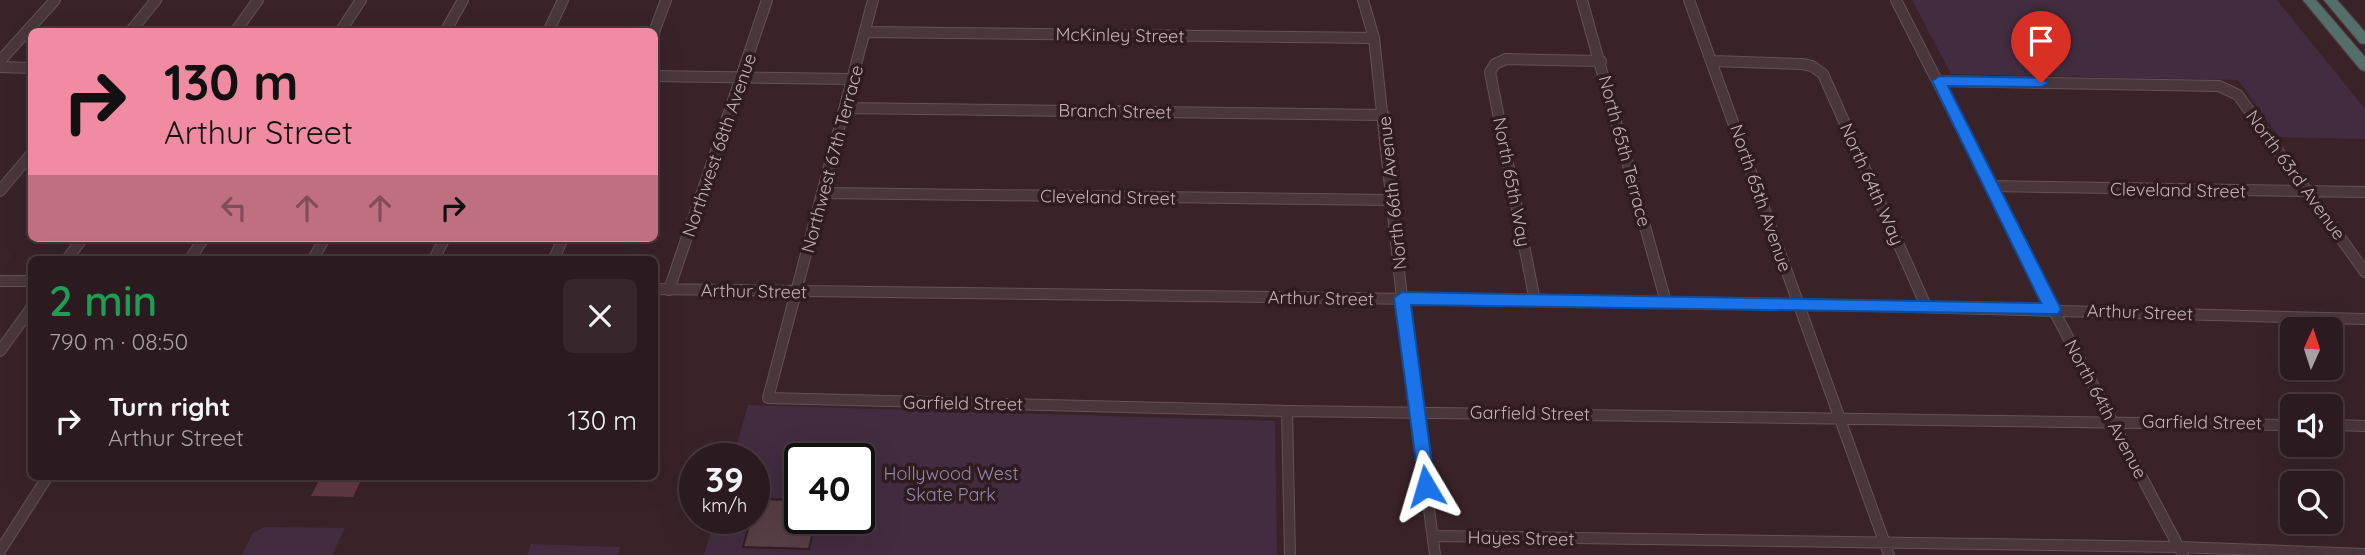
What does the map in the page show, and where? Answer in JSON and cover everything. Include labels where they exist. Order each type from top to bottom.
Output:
[{"type":"highway","points":[[2309,0],[2365,66]]},
{"type":"highway","points":[[2330,0],[2365,40]]},
{"type":"street","points":[[30,28],[55,0]]},
{"type":"street","points":[[133,28],[156,0]]},
{"type":"street","points":[[238,28],[258,0]]},
{"type":"street","points":[[342,28],[360,0]]},
{"type":"street","points":[[447,28],[463,0]]},
{"type":"street","points":[[550,28],[563,0]]},
{"type":"street","points":[[656,28],[666,0]]},
{"type":"street","name":"Northwest 68th Avenue","points":[[669,290],[743,78],[767,0]]},
{"type":"street","name":"Northwest 67th Terrace","points":[[768,398],[873,0]]},
{"type":"street","name":"North 66th Avenue","points":[[1363,0],[1374,38],[1384,115],[1402,298],[1435,555]]},
{"type":"street","name":"North 65th Terrace","points":[[1582,0],[1666,302]]},
{"type":"street","name":"North 65th Avenue","points":[[1689,0],[1886,549]]},
{"type":"street","name":"North 64th Avenue","points":[[1896,0],[2053,309],[2181,551]]},
{"type":"street","points":[[0,61],[28,30]]},
{"type":"street","name":"McKinley Street","points":[[865,32],[1374,38]]},
{"type":"street","name":"North 65th Way","points":[[1535,301],[1490,72],[1495,64],[1506,59],[1601,61]]},
{"type":"street","name":"North 64th Way","points":[[1713,61],[1812,66],[1823,74],[1926,306]]},
{"type":"street","points":[[0,67],[28,68]]},
{"type":"street","points":[[658,76],[853,79]]},
{"type":"street","name":"North 63rd Avenue","points":[[1939,81],[2219,86],[2238,96],[2365,272]]},
{"type":"street","name":"Branch Street","points":[[846,108],[1384,115]]},
{"type":"street","points":[[0,191],[28,158]]},
{"type":"street","name":"Cleveland Street","points":[[1992,186],[2365,192]]},
{"type":"street","name":"Cleveland Street","points":[[823,193],[1393,200]]},
{"type":"street","points":[[69,256],[80,242]]},
{"type":"street","points":[[0,281],[28,281]]},
{"type":"street","name":"Arthur Street","points":[[658,289],[1926,306],[2365,318]]},
{"type":"street","points":[[0,351],[28,312]]},
{"type":"street","name":"Garfield Street","points":[[768,398],[1287,411],[1838,416],[2280,425]]},
{"type":"street","points":[[1287,411],[1290,555]]},
{"type":"street","points":[[2343,425],[2365,426]]},
{"type":"street","points":[[0,551],[45,480]]},
{"type":"street","name":"Hayes Street","points":[[1433,536],[1886,549],[2365,554]]},
{"type":"green space","points":[[1912,0],[2277,0],[2365,109],[2365,139],[2279,137],[2238,80],[1951,74]]},
{"type":"green space","name":"Hollywood West Skate Park","points":[[748,405],[1275,421],[1277,555],[704,555],[710,534],[770,534],[770,443],[737,443]]},
{"type":"green space","points":[[264,527],[345,528],[332,555],[242,555],[253,533]]},
{"type":"green space","points":[[531,544],[620,547],[618,555],[527,555]]},
{"type":"shaded area","points":[[319,480],[361,480],[353,497],[311,496]]},
{"type":"building","points":[[770,499],[784,500],[784,534],[812,534],[809,549],[743,547],[747,534],[770,534]]},
{"type":"route","points":[[1426,486],[1402,298],[2053,309],[1939,81],[2041,83]]}]
